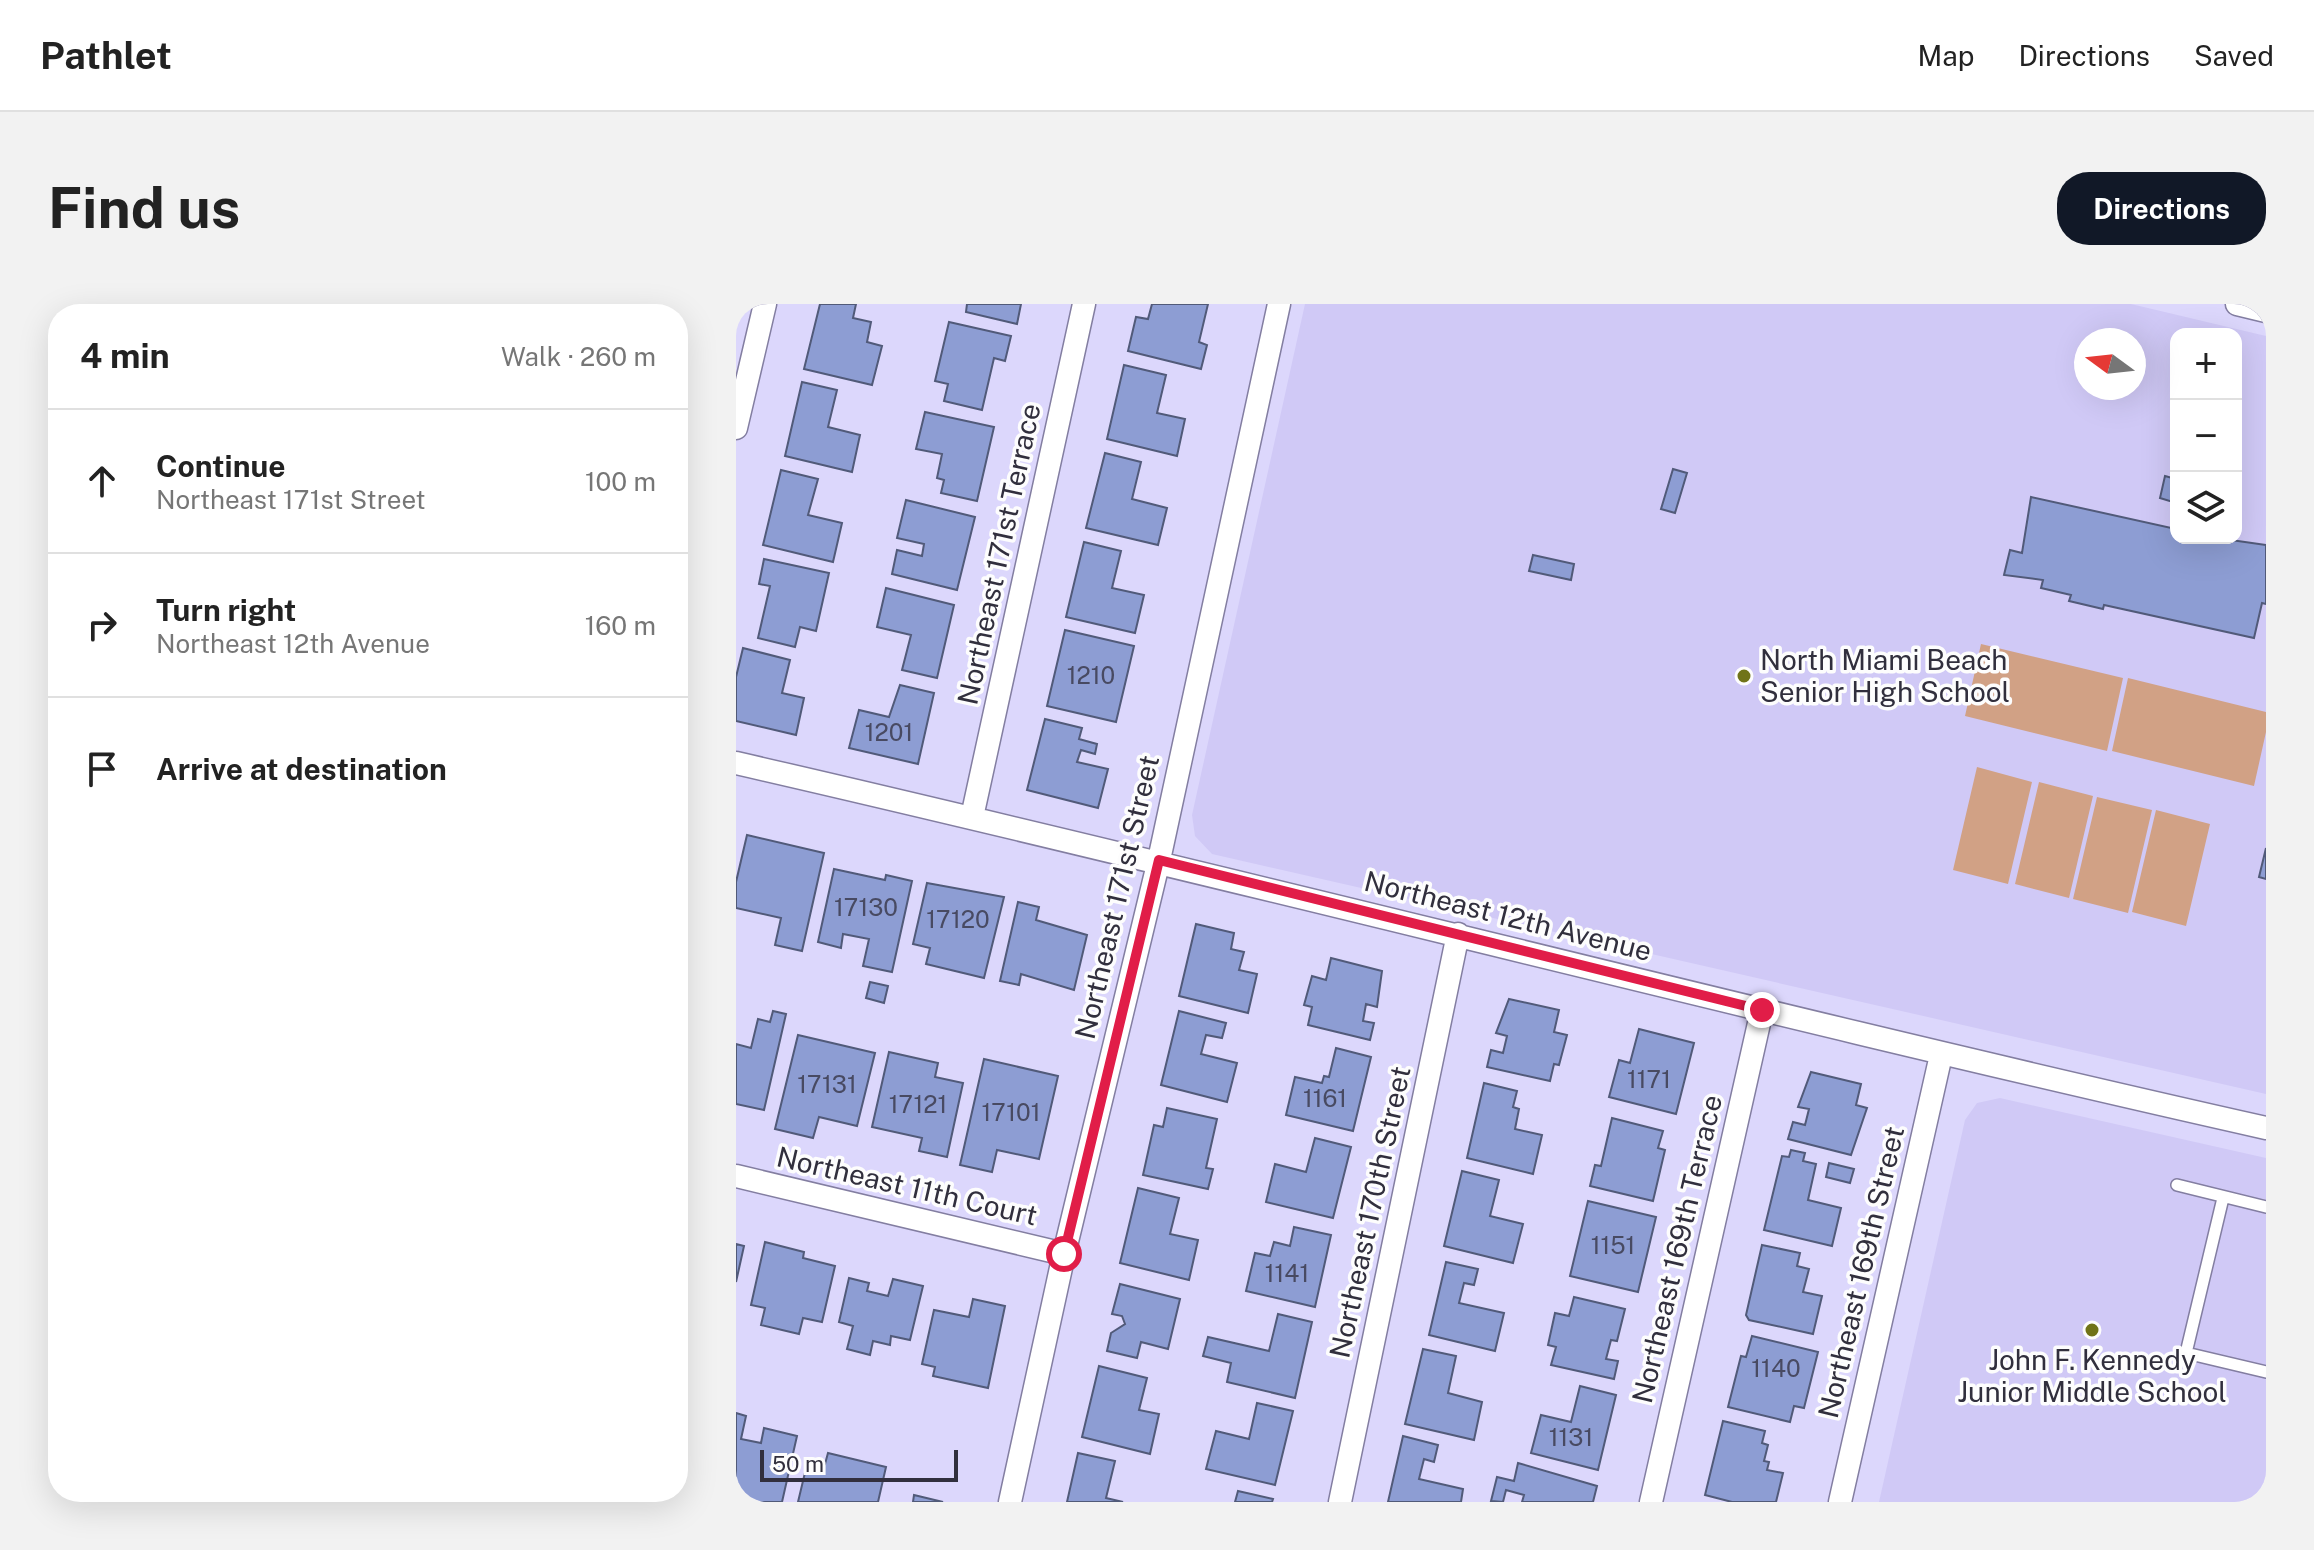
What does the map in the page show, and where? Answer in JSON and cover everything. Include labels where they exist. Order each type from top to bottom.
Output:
[{"type":"street","points":[[736,428],[765,304]]},
{"type":"street","name":"Northeast 171st Terrace","points":[[972,817],[1084,304]]},
{"type":"street","name":"Northeast 171st Street","points":[[1010,1502],[1064,1254],[1159,860],[1279,304]]},
{"type":"street","points":[[2237,304],[2266,311]]},
{"type":"street","name":"Northeast 12th Avenue","points":[[736,763],[1159,860],[1941,1055],[2266,1128]]},
{"type":"street","name":"Northeast 170th Street","points":[[1340,1502],[1458,934]]},
{"type":"street","name":"Northeast 169th Terrace","points":[[1651,1502],[1762,1010]]},
{"type":"street","name":"Northeast 169th Street","points":[[1840,1502],[1941,1055]]},
{"type":"street","name":"Northeast 11th Court","points":[[736,1176],[1064,1254]]},
{"type":"lane","points":[[2177,1185],[2266,1207]]},
{"type":"lane","points":[[2223,1198],[2186,1353],[2266,1372]]},
{"type":"shaded area","name":"North Miami Beach Senior High School","points":[[1305,304],[2131,304],[2232,328],[2170,328],[2170,544],[2242,544],[2242,330],[2266,336],[2266,1094],[1212,854],[1195,836],[1192,815]]},
{"type":"shaded area","points":[[1981,644],[2123,678],[2107,751],[1965,716]]},
{"type":"shaded area","points":[[2128,678],[2266,712],[2266,732],[2254,786],[2112,751]]},
{"type":"shaded area","points":[[1977,767],[2032,782],[2008,884],[1953,870]]},
{"type":"shaded area","points":[[2039,782],[2093,796],[2069,898],[2015,884]]},
{"type":"shaded area","points":[[2097,797],[2152,810],[2128,913],[2073,899]]},
{"type":"shaded area","points":[[2156,810],[2210,824],[2186,926],[2132,912]]},
{"type":"shaded area","name":"John F. Kennedy Junior Middle School","points":[[2000,1098],[2266,1158],[2266,1502],[1879,1502],[1965,1120],[1977,1103]]},
{"type":"building","points":[[820,304],[856,304],[853,318],[871,322],[867,342],[882,346],[872,385],[804,369]]},
{"type":"building","points":[[967,304],[1021,304],[1017,324],[966,312]]},
{"type":"building","points":[[1152,304],[1208,304],[1199,342],[1207,345],[1201,369],[1128,351],[1136,317],[1148,319]]},
{"type":"building","points":[[949,322],[1011,336],[1005,361],[994,358],[982,410],[944,401],[948,384],[935,381]]},
{"type":"building","points":[[1124,365],[1166,375],[1157,413],[1185,419],[1177,456],[1107,439]]},
{"type":"building","points":[[802,382],[837,390],[828,427],[860,435],[852,472],[785,456]]},
{"type":"building","points":[[925,412],[994,427],[977,501],[941,493],[944,480],[937,478],[942,454],[916,449]]},
{"type":"building","points":[[1105,453],[1141,462],[1132,499],[1167,508],[1158,545],[1086,528]]},
{"type":"building","points":[[1673,469],[1687,473],[1675,513],[1661,509]]},
{"type":"building","points":[[781,470],[818,479],[808,515],[842,523],[833,562],[763,545]]},
{"type":"building","points":[[2165,476],[2170,477],[2170,501],[2160,498]]},
{"type":"building","points":[[2031,497],[2170,528],[2170,544],[2242,544],[2242,542],[2266,545],[2266,604],[2262,603],[2254,638],[2104,605],[2103,609],[2069,601],[2071,595],[2041,588],[2043,580],[2004,575],[2010,550],[2022,553]]},
{"type":"building","points":[[906,500],[975,517],[957,590],[892,574],[897,550],[922,556],[924,544],[897,538]]},
{"type":"building","points":[[1084,542],[1121,551],[1112,588],[1144,595],[1135,633],[1066,617]]},
{"type":"building","points":[[1533,555],[1574,564],[1571,580],[1529,571]]},
{"type":"building","points":[[764,559],[829,573],[816,631],[800,627],[795,647],[758,638],[770,586],[759,584]]},
{"type":"building","points":[[886,588],[954,605],[937,678],[902,670],[911,635],[877,627]]},
{"type":"building","points":[[1065,630],[1134,646],[1116,722],[1047,706]]},
{"type":"building","points":[[743,648],[790,660],[782,693],[804,698],[796,735],[736,721],[736,677]]},
{"type":"building","points":[[900,685],[934,693],[918,764],[849,748],[859,710],[889,717]]},
{"type":"building","points":[[1045,719],[1082,728],[1079,739],[1097,744],[1095,754],[1081,750],[1077,762],[1108,769],[1098,808],[1027,790]]},
{"type":"building","points":[[747,835],[824,853],[802,951],[775,945],[781,918],[736,908],[736,882]]},
{"type":"building","points":[[2266,848],[2266,879],[2259,877]]},
{"type":"building","points":[[834,869],[885,880],[886,875],[912,881],[892,972],[863,966],[869,939],[843,934],[841,948],[818,942]]},
{"type":"building","points":[[927,883],[1004,897],[984,978],[926,964],[930,948],[913,944]]},
{"type":"building","points":[[1018,902],[1039,907],[1036,920],[1087,935],[1074,990],[1021,974],[1019,985],[1000,981]]},
{"type":"building","points":[[1196,924],[1234,933],[1231,949],[1244,952],[1239,970],[1257,974],[1248,1013],[1179,996]]},
{"type":"building","points":[[1331,958],[1382,971],[1377,1007],[1366,1004],[1363,1021],[1374,1023],[1370,1040],[1308,1025],[1312,1007],[1304,1005],[1312,976],[1326,980]]},
{"type":"building","points":[[870,982],[888,986],[884,1003],[866,998]]},
{"type":"building","points":[[1509,999],[1559,1010],[1554,1032],[1567,1035],[1559,1065],[1554,1064],[1550,1081],[1487,1067],[1491,1050],[1503,1053],[1507,1036],[1496,1033]]},
{"type":"building","points":[[773,1011],[786,1014],[764,1110],[736,1104],[736,1044],[751,1048],[758,1019],[770,1022]]},
{"type":"building","points":[[1179,1011],[1226,1023],[1222,1038],[1206,1035],[1201,1054],[1237,1063],[1227,1102],[1161,1085]]},
{"type":"building","points":[[1639,1029],[1694,1043],[1676,1114],[1609,1097],[1619,1060],[1630,1063]]},
{"type":"building","points":[[798,1035],[875,1053],[857,1126],[819,1117],[813,1138],[775,1129]]},
{"type":"building","points":[[1336,1048],[1371,1057],[1353,1131],[1286,1115],[1295,1077],[1322,1083],[1324,1076],[1329,1077]]},
{"type":"building","points":[[889,1052],[938,1063],[935,1077],[963,1083],[947,1157],[919,1151],[922,1138],[872,1127]]},
{"type":"building","points":[[984,1059],[1058,1076],[1039,1159],[997,1150],[992,1172],[960,1165]]},
{"type":"building","points":[[1811,1072],[1861,1084],[1856,1105],[1867,1108],[1851,1155],[1788,1139],[1793,1122],[1805,1125],[1809,1109],[1798,1107]]},
{"type":"building","points":[[1484,1083],[1517,1091],[1513,1107],[1519,1109],[1515,1129],[1542,1135],[1533,1174],[1467,1158]]},
{"type":"building","points":[[1167,1108],[1217,1119],[1206,1168],[1213,1169],[1208,1189],[1143,1175],[1154,1125],[1163,1127]]},
{"type":"building","points":[[1612,1118],[1663,1131],[1658,1148],[1665,1150],[1653,1201],[1590,1186],[1595,1165],[1601,1166]]},
{"type":"building","points":[[1315,1138],[1351,1147],[1333,1218],[1266,1202],[1275,1164],[1306,1172]]},
{"type":"building","points":[[1791,1150],[1805,1153],[1803,1161],[1816,1164],[1808,1200],[1841,1208],[1832,1246],[1764,1230],[1782,1156],[1789,1157]]},
{"type":"building","points":[[1829,1163],[1854,1169],[1850,1183],[1826,1177]]},
{"type":"building","points":[[1462,1171],[1499,1180],[1490,1216],[1523,1224],[1513,1263],[1444,1246]]},
{"type":"building","points":[[1138,1188],[1179,1198],[1170,1234],[1198,1240],[1189,1280],[1120,1263]]},
{"type":"building","points":[[1588,1201],[1656,1217],[1638,1292],[1570,1276]]},
{"type":"building","points":[[1294,1227],[1331,1235],[1315,1307],[1246,1291],[1255,1253],[1270,1256],[1274,1242],[1290,1246]]},
{"type":"building","points":[[765,1242],[804,1252],[803,1258],[835,1266],[822,1322],[803,1318],[799,1334],[761,1325],[765,1308],[751,1305]]},
{"type":"building","points":[[736,1244],[744,1246],[736,1282]]},
{"type":"building","points":[[1762,1245],[1800,1253],[1797,1266],[1809,1269],[1803,1292],[1822,1296],[1813,1334],[1749,1320],[1746,1315]]},
{"type":"building","points":[[1446,1262],[1478,1269],[1474,1285],[1464,1283],[1459,1303],[1504,1313],[1495,1351],[1429,1335]]},
{"type":"building","points":[[849,1278],[869,1283],[867,1291],[888,1296],[893,1279],[923,1286],[910,1340],[891,1336],[890,1345],[873,1341],[870,1355],[847,1349],[853,1326],[839,1322]]},
{"type":"building","points":[[1120,1284],[1180,1299],[1168,1349],[1141,1342],[1137,1358],[1107,1351],[1111,1333],[1125,1324],[1122,1316],[1112,1314]]},
{"type":"building","points":[[1574,1297],[1625,1309],[1617,1341],[1611,1340],[1606,1359],[1618,1361],[1614,1379],[1551,1365],[1556,1347],[1548,1345],[1555,1313],[1569,1316]]},
{"type":"building","points":[[973,1299],[1005,1306],[988,1388],[933,1376],[935,1367],[922,1364],[934,1310],[969,1317]]},
{"type":"building","points":[[1278,1314],[1312,1322],[1295,1398],[1227,1382],[1231,1363],[1203,1356],[1208,1337],[1269,1351]]},
{"type":"building","points":[[1752,1336],[1818,1352],[1804,1408],[1794,1406],[1790,1422],[1728,1407],[1741,1356],[1746,1357]]},
{"type":"building","points":[[1423,1349],[1456,1356],[1448,1393],[1482,1402],[1474,1440],[1405,1424]]},
{"type":"building","points":[[1099,1366],[1147,1378],[1139,1410],[1159,1414],[1150,1454],[1082,1437]]},
{"type":"building","points":[[1580,1386],[1616,1395],[1598,1470],[1531,1453],[1541,1415],[1571,1422]]},
{"type":"building","points":[[1257,1403],[1293,1411],[1275,1485],[1206,1469],[1216,1431],[1249,1439]]},
{"type":"building","points":[[736,1413],[746,1416],[741,1439],[761,1443],[764,1428],[797,1436],[782,1502],[736,1502]]},
{"type":"building","points":[[1723,1421],[1765,1431],[1762,1443],[1768,1445],[1764,1461],[1769,1462],[1767,1470],[1783,1473],[1776,1502],[1732,1502],[1705,1495]]},
{"type":"building","points":[[1403,1436],[1438,1445],[1434,1462],[1424,1459],[1419,1479],[1463,1489],[1461,1502],[1388,1502]]},
{"type":"building","points":[[828,1453],[886,1467],[878,1502],[798,1502],[808,1460],[825,1464]]},
{"type":"building","points":[[1078,1453],[1115,1461],[1106,1498],[1123,1502],[1067,1502]]},
{"type":"building","points":[[1518,1463],[1597,1486],[1593,1502],[1522,1502],[1524,1495],[1506,1490],[1503,1502],[1491,1501],[1497,1477],[1514,1481]]},
{"type":"building","points":[[1238,1491],[1273,1499],[1272,1502],[1235,1502]]},
{"type":"building","points":[[914,1495],[943,1502],[913,1502]]},
{"type":"place","name":"North Miami Beach Senior High School","points":[[1744,676]]},
{"type":"place","name":"John F. Kennedy Junior Middle School","points":[[2092,1330]]},
{"type":"route","points":[[1064,1254],[1159,860],[1762,1010]]}]
